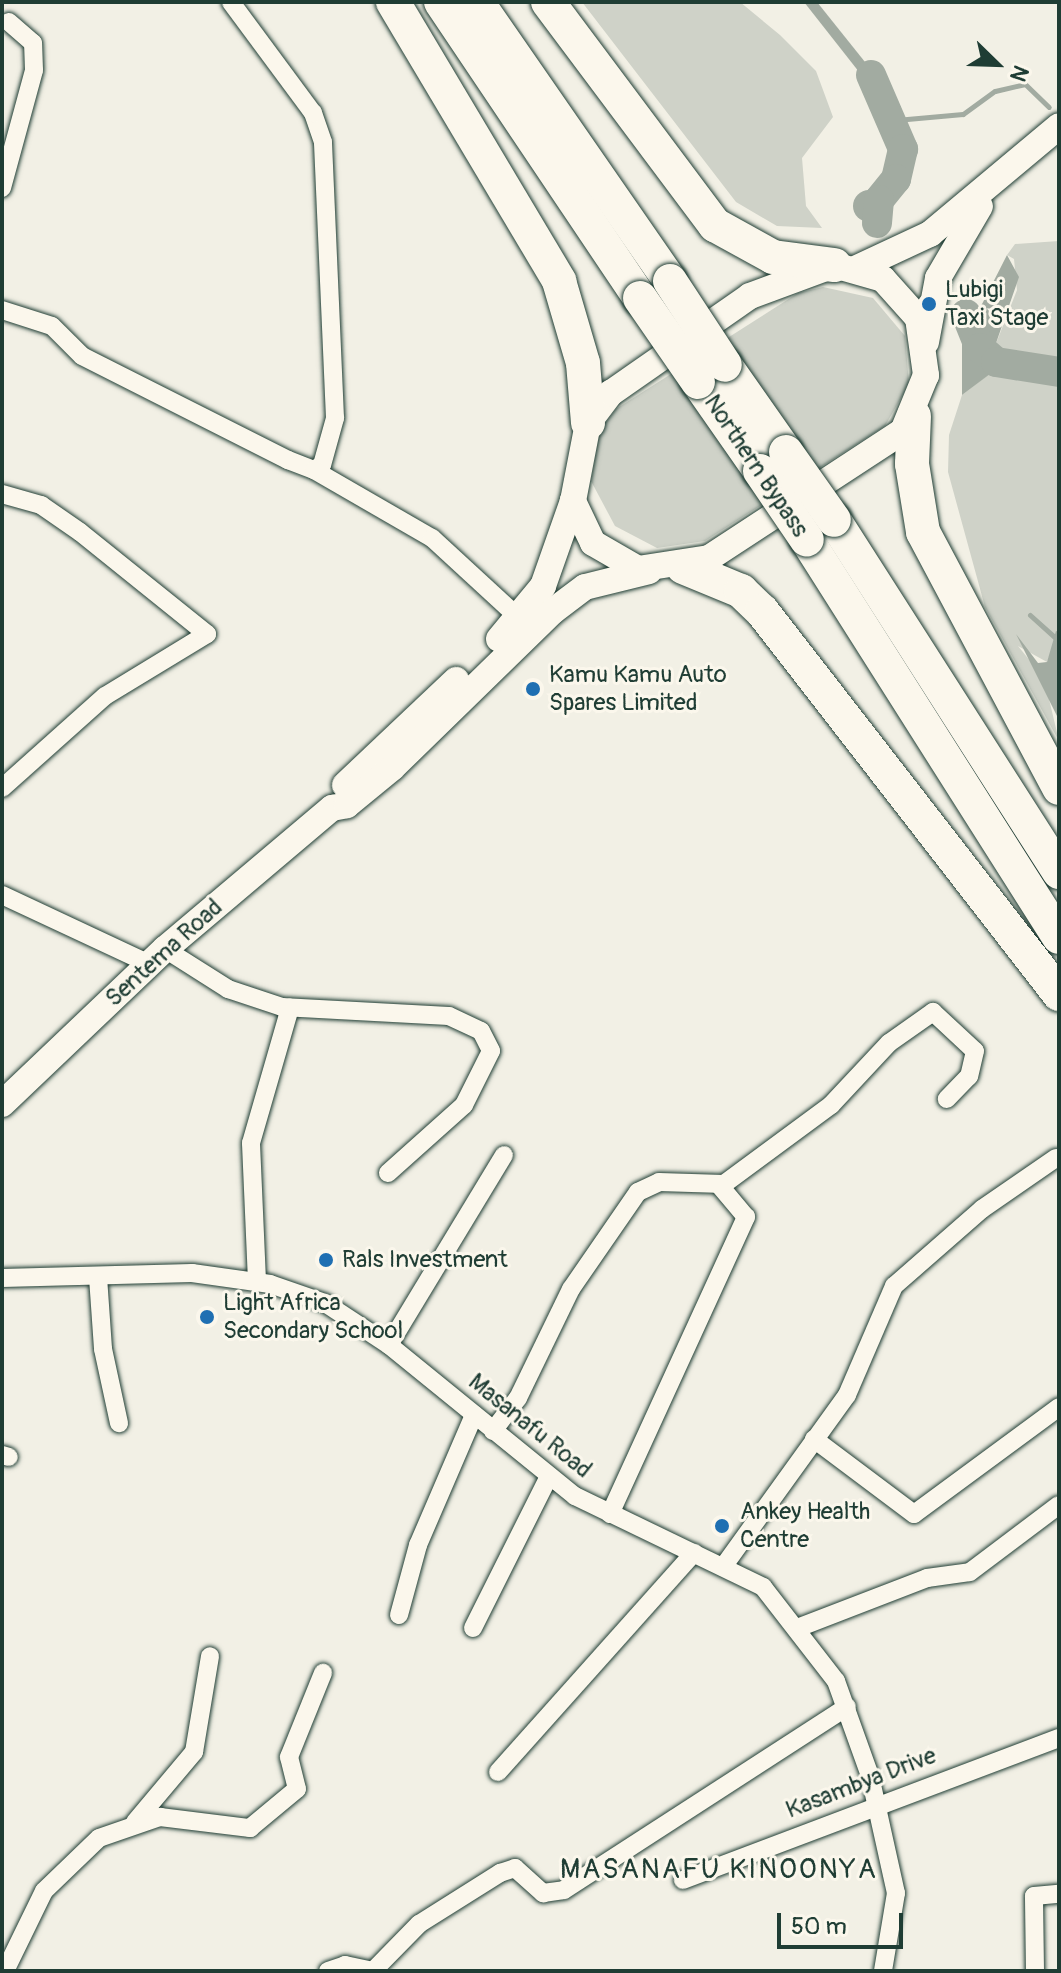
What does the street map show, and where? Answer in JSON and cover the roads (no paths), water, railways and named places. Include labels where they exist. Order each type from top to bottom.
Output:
[{"type":"highway","points":[[393,2],[559,281],[583,363],[588,423]]},
{"type":"highway","name":"Northern Bypass","points":[[441,2],[640,298],[712,374],[773,462],[807,540],[1059,937]]},
{"type":"highway","name":"Northern Bypass","points":[[477,2],[670,281],[712,374]]},
{"type":"highway","points":[[548,2],[715,225],[773,257],[845,266]]},
{"type":"highway","points":[[914,416],[912,464],[923,532],[1059,788]]},
{"type":"highway","name":"Northern Bypass","points":[[773,462],[834,520],[1059,872]]},
{"type":"highway","points":[[671,568],[741,591],[762,611],[1059,994]]},
{"type":"main road","points":[[588,423],[638,371],[750,296],[845,266],[930,234],[991,190],[1059,126]]},
{"type":"main road","points":[[914,416],[938,278],[991,190]]},
{"type":"main road","points":[[845,266],[904,299],[926,343]]},
{"type":"main road","name":"Sentema Road","points":[[2,1104],[157,956],[332,808],[392,768],[585,587],[709,558],[886,443],[914,416]]},
{"type":"main road","name":"Sentema Road","points":[[332,808],[337,793],[520,619],[554,561],[573,501],[588,423]]},
{"type":"main road","points":[[573,501],[593,543],[638,569],[671,568]]},
{"type":"street","points":[[231,2],[313,113],[323,142],[335,418],[324,460],[314,470]]},
{"type":"street","points":[[2,188],[34,70],[33,43],[9,22]]},
{"type":"street","points":[[2,310],[52,326],[82,356],[314,470],[432,538],[520,619]]},
{"type":"street","points":[[2,494],[41,505],[163,592],[207,634],[105,696],[2,788]]},
{"type":"street","points":[[2,895],[157,956],[228,989],[290,1008],[449,1016],[473,1024],[491,1042],[464,1105],[388,1173]]},
{"type":"street","points":[[257,1281],[251,1143],[290,1008]]},
{"type":"street","points":[[493,1431],[518,1398],[571,1289],[638,1192],[659,1182],[720,1186],[831,1105],[889,1043],[933,1012],[975,1051],[969,1076],[947,1099]]},
{"type":"street","points":[[389,1345],[504,1155]]},
{"type":"street","points":[[723,1567],[854,1382],[894,1286],[982,1209],[1056,1158]]},
{"type":"street","points":[[610,1514],[746,1217],[720,1186]]},
{"type":"street","name":"Masanafu Road","points":[[2,1278],[192,1273],[257,1281],[325,1303],[389,1345],[549,1476],[610,1514],[763,1587],[800,1627],[847,1707],[878,1802],[896,1893],[883,1971]]},
{"type":"street","points":[[98,1277],[103,1349],[119,1423]]},
{"type":"street","points":[[814,1439],[914,1514],[1059,1407]]},
{"type":"street","points":[[399,1615],[418,1545],[474,1415]]},
{"type":"street","points":[[473,1628],[549,1476]]},
{"type":"street","points":[[800,1627],[927,1578],[970,1572],[1059,1505]]},
{"type":"street","points":[[498,1772],[694,1553]]},
{"type":"street","points":[[135,1822],[194,1752],[210,1656]]},
{"type":"street","points":[[5,1971],[29,1915],[65,1865],[99,1838],[135,1822],[177,1816],[250,1828],[297,1789],[289,1757],[323,1673]]},
{"type":"street","points":[[328,1971],[345,1965],[373,1971],[419,1924],[500,1873],[515,1868],[543,1893],[564,1890],[847,1707]]},
{"type":"street","name":"Kasambya Drive","points":[[683,1880],[878,1802],[1059,1738]]},
{"type":"street","points":[[1035,1971],[1034,1896],[1059,1894]]},
{"type":"waterway","points":[[871,75],[903,149],[896,179],[879,200],[877,223]]},
{"type":"waterway","points":[[896,120],[963,114],[995,91],[1025,84],[1049,107]]},
{"type":"waterway","points":[[966,314],[980,348],[996,362],[1059,372]]},
{"type":"waterway","points":[[1030,615],[1059,641]]},
{"type":"place","name":"Lubigi Taxi Stage","points":[[929,304]]},
{"type":"place","name":"Kamu Kamu Auto Spares Limited","points":[[533,689]]},
{"type":"place","name":"Rals Investment","points":[[326,1260]]},
{"type":"place","name":"Light Africa Secondary School","points":[[207,1317]]},
{"type":"place","name":"Ankey Health Centre","points":[[722,1526]]},
{"type":"district","name":"MASANAFU KINOONYA","points":[[719,1870]]}]
